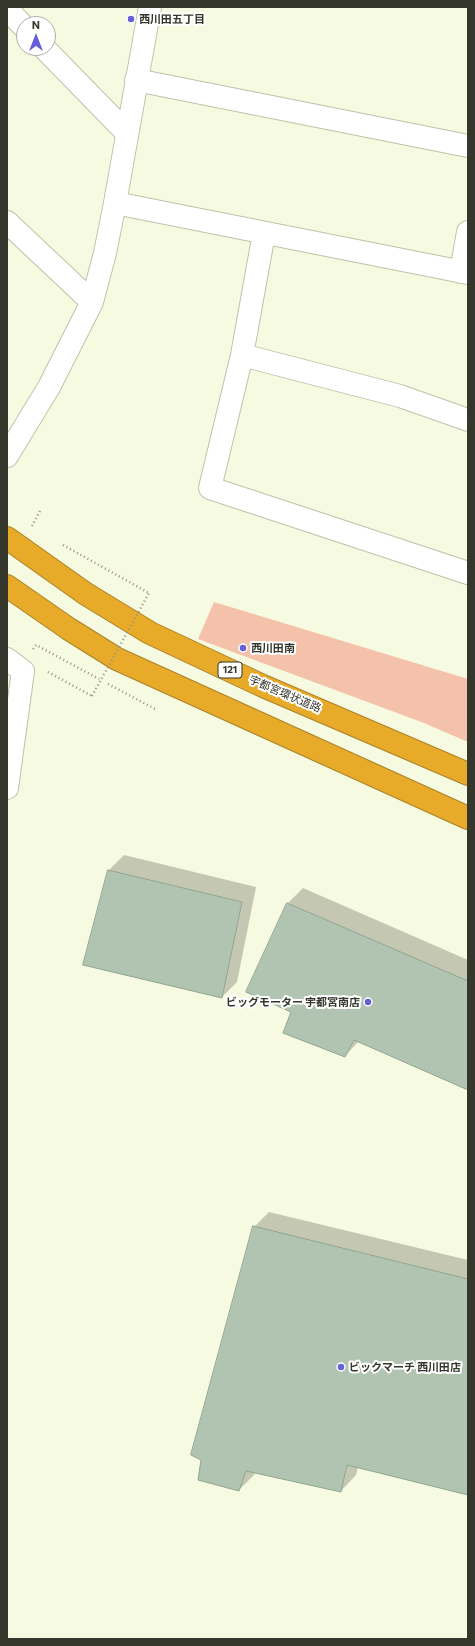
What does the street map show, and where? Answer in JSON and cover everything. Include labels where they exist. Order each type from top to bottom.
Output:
[{"type":"highway","name":"宇都宮環状道路","points":[[7,538],[86,594],[150,633],[263,686],[468,774]]},
{"type":"highway","points":[[7,586],[69,629],[118,659],[468,818]]},
{"type":"street","points":[[7,456],[49,387],[92,302],[105,253],[115,203],[150,7]]},
{"type":"street","points":[[7,9],[16,19]]},
{"type":"street","points":[[52,56],[127,133]]},
{"type":"street","points":[[136,80],[468,146]]},
{"type":"street","points":[[115,203],[465,272],[468,232]]},
{"type":"street","points":[[7,222],[92,302]]},
{"type":"street","points":[[264,233],[242,355],[210,488],[468,573]]},
{"type":"street","points":[[242,355],[400,396],[468,420]]},
{"type":"street","points":[[7,659],[23,672],[7,788]]},
{"type":"path","points":[[31,528],[41,509]]},
{"type":"path","points":[[46,671],[92,696],[149,593],[59,543]]},
{"type":"path","points":[[30,655],[36,645],[157,710]]},
{"type":"shaded area","points":[[214,602],[468,679],[468,742],[424,723],[198,639]]},
{"type":"building","points":[[108,870],[242,902],[222,998],[83,965]]},
{"type":"building","name":"ビッグモーター 宇都宮南店","points":[[287,903],[468,981],[468,1090],[354,1040],[345,1057],[283,1033],[291,1012],[246,992]]},
{"type":"building","name":"ビックマーチ 西川田店","points":[[253,1226],[468,1279],[468,1495],[347,1465],[341,1492],[246,1471],[239,1491],[198,1480],[201,1460],[191,1455]]},
{"type":"place","name":"西川田五丁目","points":[[131,19]]},
{"type":"place","name":"西川田南","points":[[243,648]]},
{"type":"place","name":"ビッグモーター 宇都宮南店","points":[[368,1002]]},
{"type":"place","name":"ビックマーチ 西川田店","points":[[341,1367]]}]
